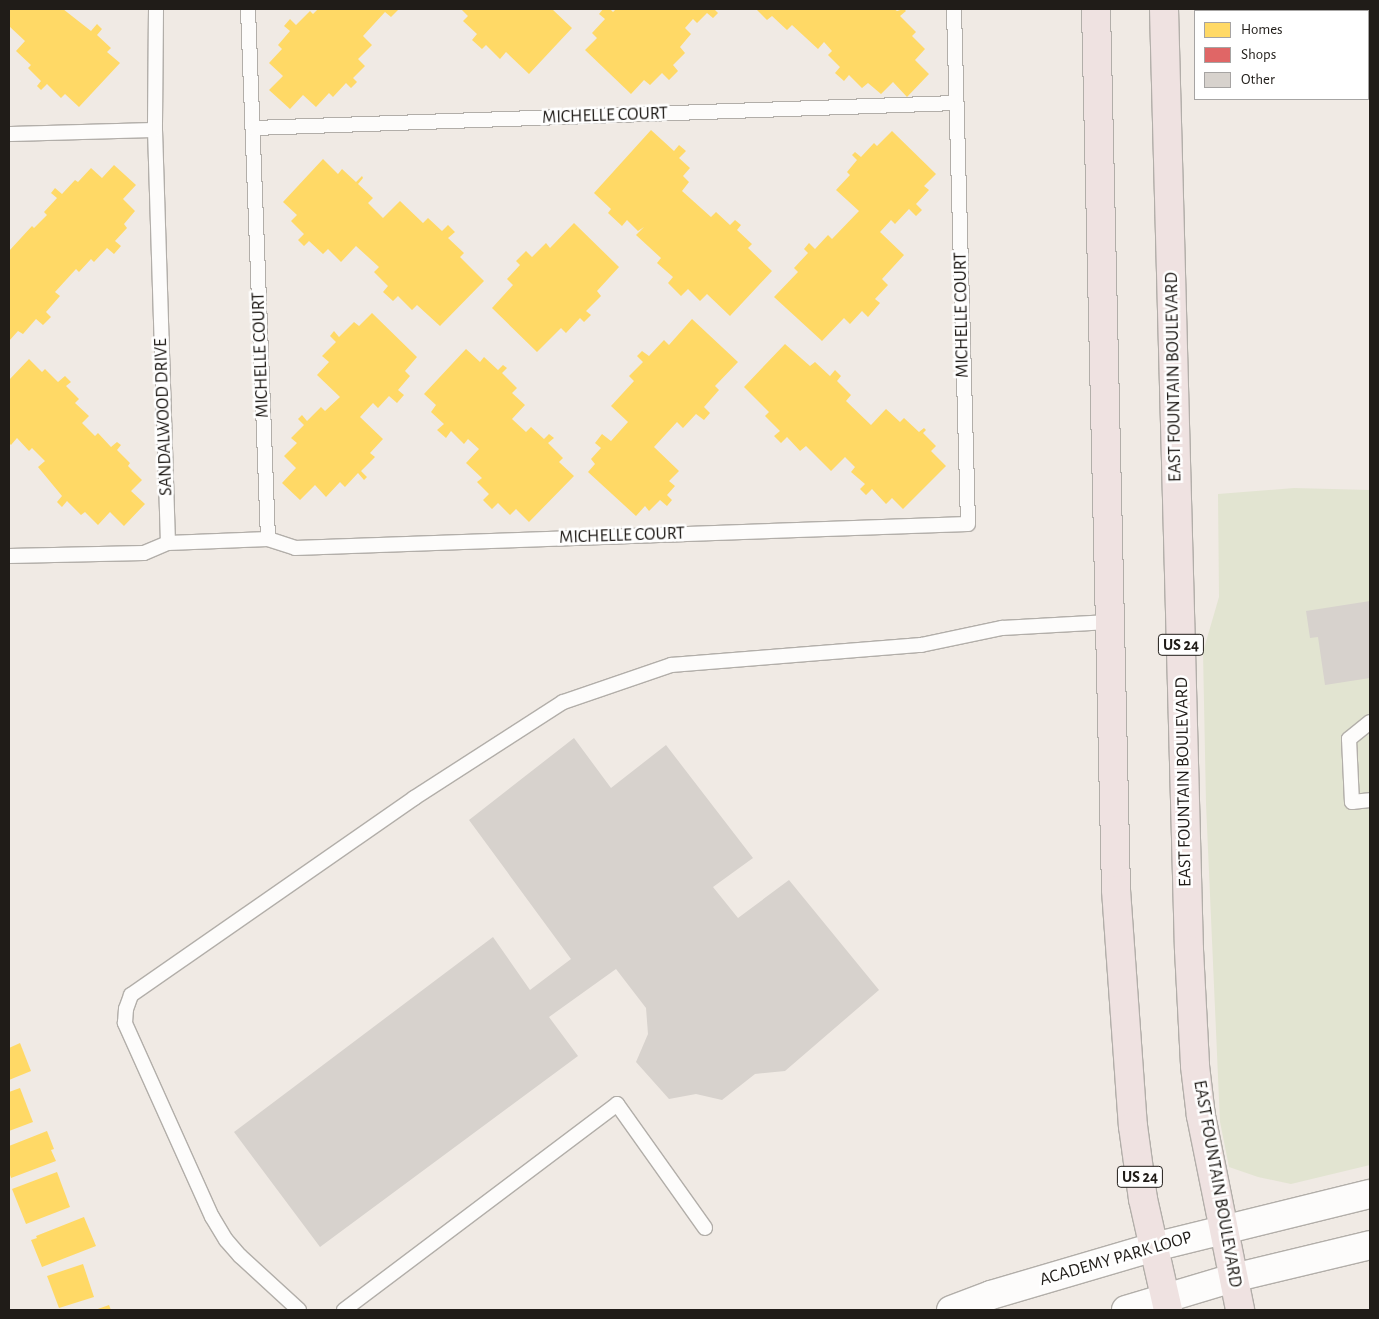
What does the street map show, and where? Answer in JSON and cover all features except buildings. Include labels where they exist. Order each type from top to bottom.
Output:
[{"type":"highway","name":"US 24","points":[[1096,9],[1116,890],[1123,1017],[1133,1126],[1143,1199],[1166,1304]]},
{"type":"highway","name":"EAST FOUNTAIN BOULEVARD","points":[[1164,9],[1189,950],[1195,1066],[1201,1116],[1222,1230],[1240,1310]]},
{"type":"street","name":"ACADEMY PARK LOOP","points":[[951,1310],[991,1295],[1154,1247],[1370,1194]]},
{"type":"street","points":[[1126,1310],[1166,1304],[1233,1278],[1370,1245]]},
{"type":"lane","name":"SANDALWOOD DRIVE","points":[[156,9],[155,130],[168,543]]},
{"type":"lane","name":"MICHELLE COURT","points":[[248,9],[254,128],[268,539],[295,548],[968,524],[954,9]]},
{"type":"lane","name":"MICHELLE COURT","points":[[254,128],[957,103]]},
{"type":"lane","points":[[9,134],[155,130]]},
{"type":"lane","points":[[9,556],[144,553],[168,543],[268,539]]},
{"type":"lane","points":[[299,1310],[240,1256],[226,1240],[212,1217],[125,1023],[126,1009],[131,995],[414,798],[563,702],[671,666],[920,645],[1002,628],[1110,622]]},
{"type":"lane","points":[[1370,722],[1349,739],[1352,802],[1370,800]]},
{"type":"lane","points":[[344,1310],[617,1104],[705,1228]]},
{"type":"green space","points":[[1294,488],[1370,490],[1370,1165],[1291,1184],[1258,1177],[1229,1167],[1220,1122],[1206,804],[1203,652],[1219,597],[1218,494]]}]
